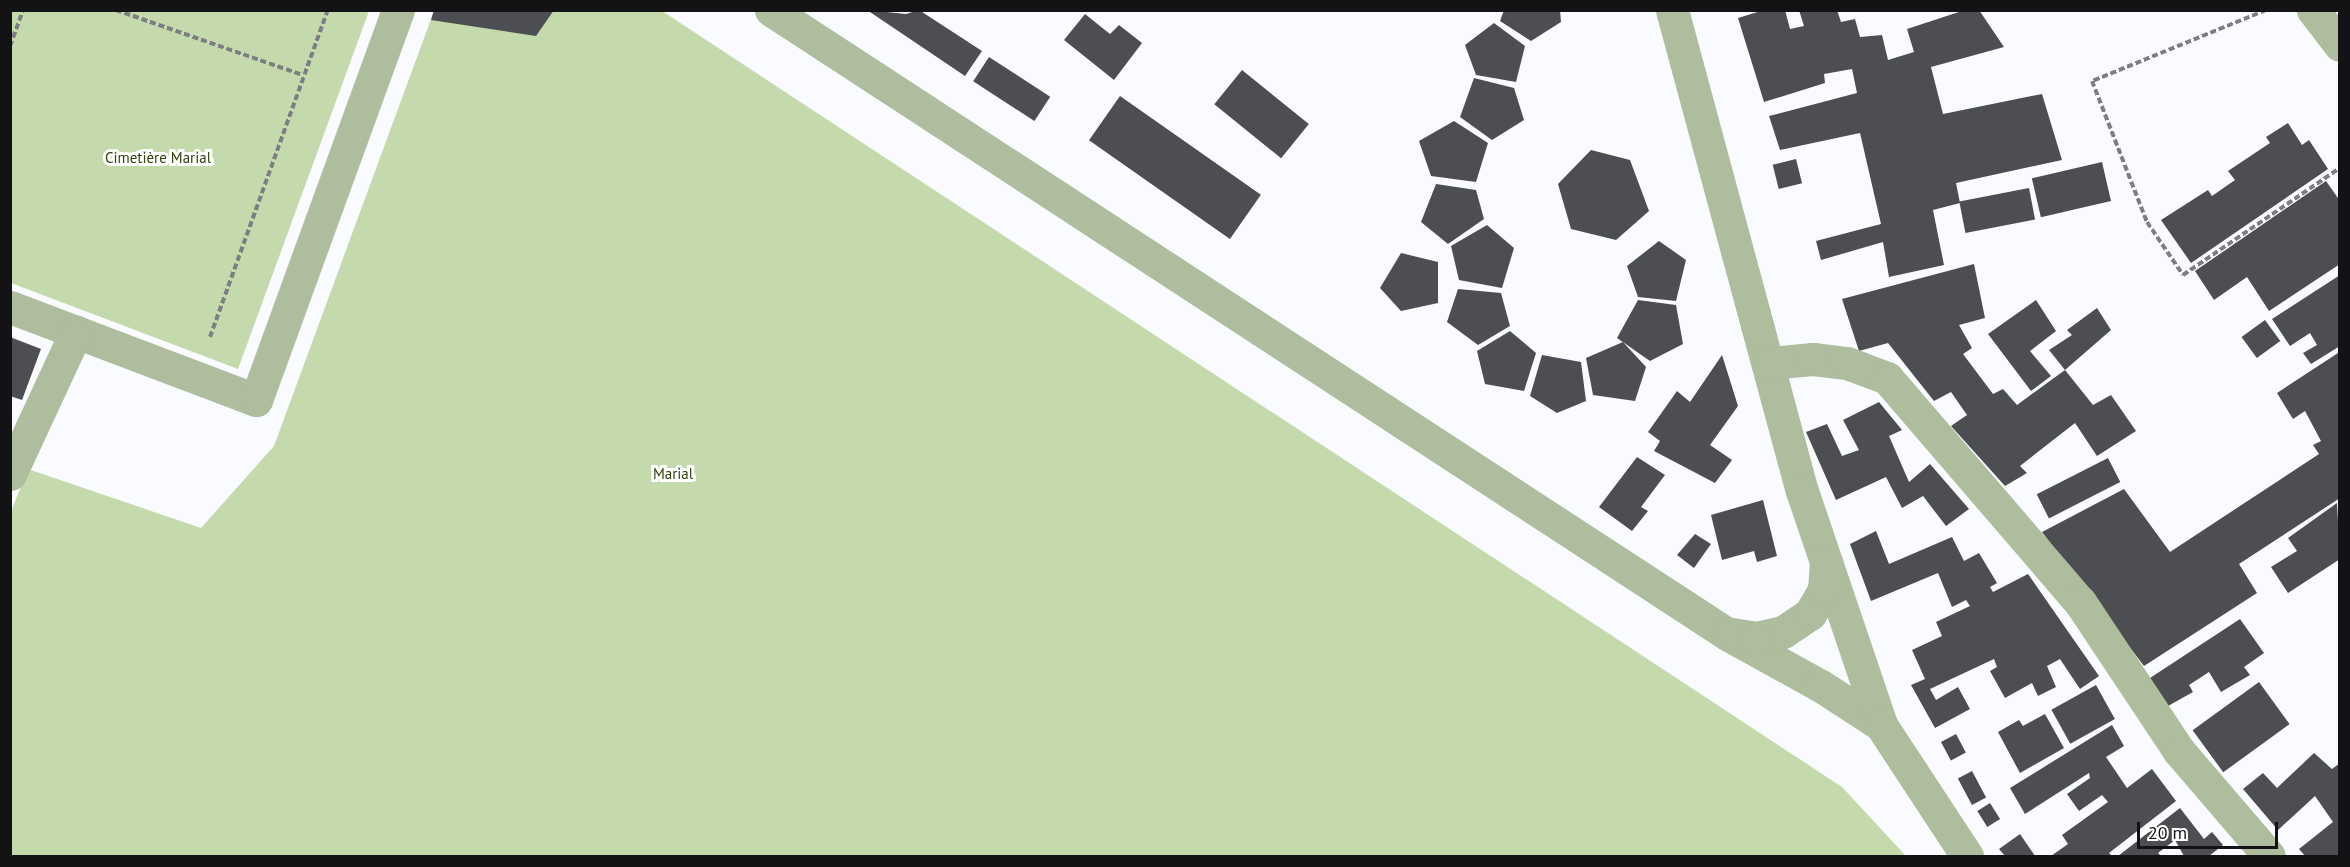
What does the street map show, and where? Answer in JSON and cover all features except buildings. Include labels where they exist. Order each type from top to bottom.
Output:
[{"type":"street","points":[[10,307],[256,400],[398,10]]},
{"type":"street","points":[[771,10],[1727,634],[1821,686],[1881,725]]},
{"type":"street","points":[[1672,10],[1802,491],[1881,725],[1967,856]]},
{"type":"street","points":[[2313,10],[2340,45]]},
{"type":"street","points":[[10,474],[76,332]]},
{"type":"street","points":[[1769,363],[1813,359],[1847,363],[1887,378],[2080,602],[2179,751],[2269,856]]},
{"type":"street","points":[[1727,634],[1755,638],[1783,632],[1810,614],[1824,590],[1826,560]]},
{"type":"path","points":[[10,46],[23,10]]},
{"type":"path","points":[[116,10],[303,75]]},
{"type":"path","points":[[195,378],[328,10]]},
{"type":"path","points":[[2266,10],[2092,81],[2147,222],[2183,275],[2340,168]]},
{"type":"green space","name":"Cimetière Marial","points":[[10,11],[369,11],[238,369],[11,283]]},
{"type":"green space","name":"Marial","points":[[434,11],[662,11],[1842,787],[1906,856],[11,856],[10,514],[28,469],[201,528],[274,446]]}]
